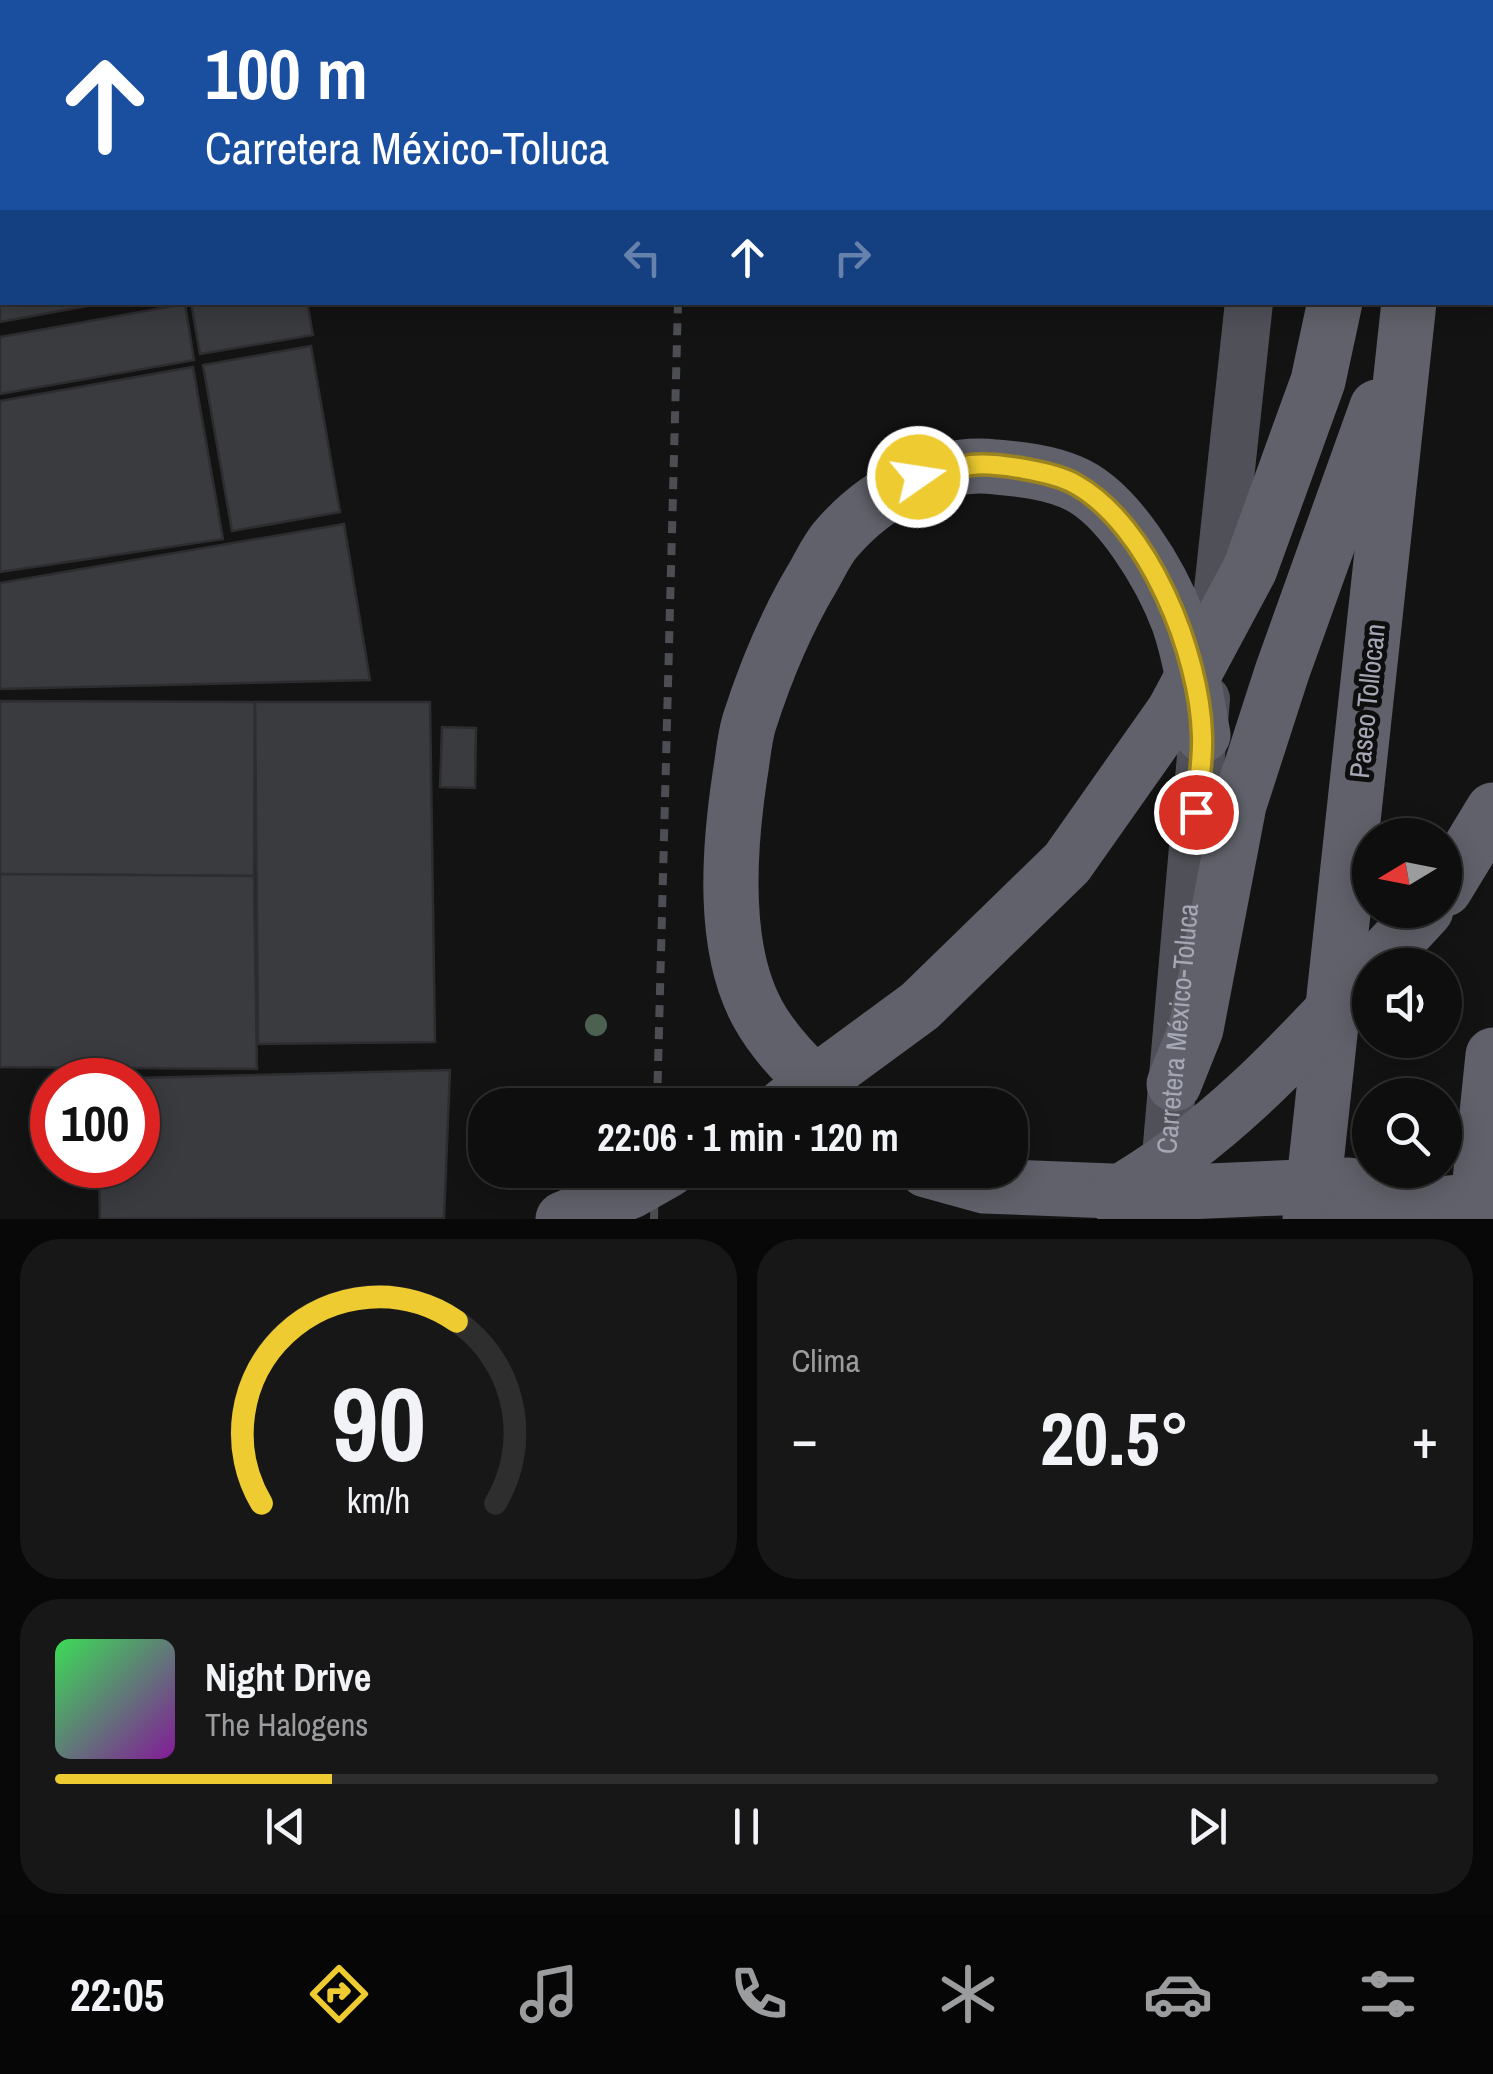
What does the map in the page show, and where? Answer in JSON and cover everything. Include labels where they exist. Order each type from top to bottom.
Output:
[{"type":"highway","points":[[808,1088],[920,1006],[1067,863],[1174,711],[1250,569],[1318,381],[1334,305]]},
{"type":"highway","points":[[1174,1084],[1196,1028],[1239,805],[1407,321]]},
{"type":"highway","name":"Paseo Tollocan","points":[[1308,1219],[1407,321]]},
{"type":"highway","points":[[821,1088],[794,1062],[758,1013],[741,964],[732,914],[732,846],[748,727],[798,602],[836,539],[883,498],[918,477],[974,464],[1025,470],[1072,482],[1109,508],[1143,554],[1169,604],[1190,664],[1202,735]]},
{"type":"highway","points":[[1462,861],[1493,810]]},
{"type":"highway","points":[[1391,948],[1409,928]]},
{"type":"highway","points":[[1071,1219],[1146,1177],[1278,1071],[1352,990]]},
{"type":"highway","points":[[1476,1219],[1493,1056]]},
{"type":"highway","points":[[1002,1188],[1162,1206],[1349,1185],[1390,1208]]},
{"type":"highway","points":[[563,1219],[636,1188]]},
{"type":"highway","points":[[1308,1219],[1493,1199]]},
{"type":"main road","name":"Carretera México-Toluca","points":[[1162,1206],[1202,735],[1249,305]]},
{"type":"building","points":[[0,305],[93,305],[0,322]]},
{"type":"building","points":[[185,305],[194,360],[0,394],[0,337]]},
{"type":"building","points":[[192,305],[308,305],[313,335],[200,354]]},
{"type":"building","points":[[311,346],[340,512],[232,531],[203,365]]},
{"type":"building","points":[[193,367],[223,539],[0,572],[0,401]]},
{"type":"building","points":[[344,524],[370,680],[0,689],[0,583]]},
{"type":"building","points":[[0,701],[255,702],[254,876],[0,874]]},
{"type":"building","points":[[255,702],[430,702],[435,1042],[258,1044]]},
{"type":"building","points":[[442,727],[476,728],[475,788],[440,787]]},
{"type":"building","points":[[0,874],[254,876],[257,1069],[160,1068],[160,1058],[30,1058],[30,1067],[0,1067]]},
{"type":"building","points":[[450,1070],[444,1218],[100,1219],[99,1188],[160,1188],[160,1077]]},
{"type":"railway","points":[[657,1088],[678,305]]},
{"type":"railway","points":[[654,1219],[655,1188]]},
{"type":"route","points":[[918,477],[974,464],[1025,470],[1072,482],[1109,508],[1143,554],[1178,621],[1202,735],[1196,812]]}]
